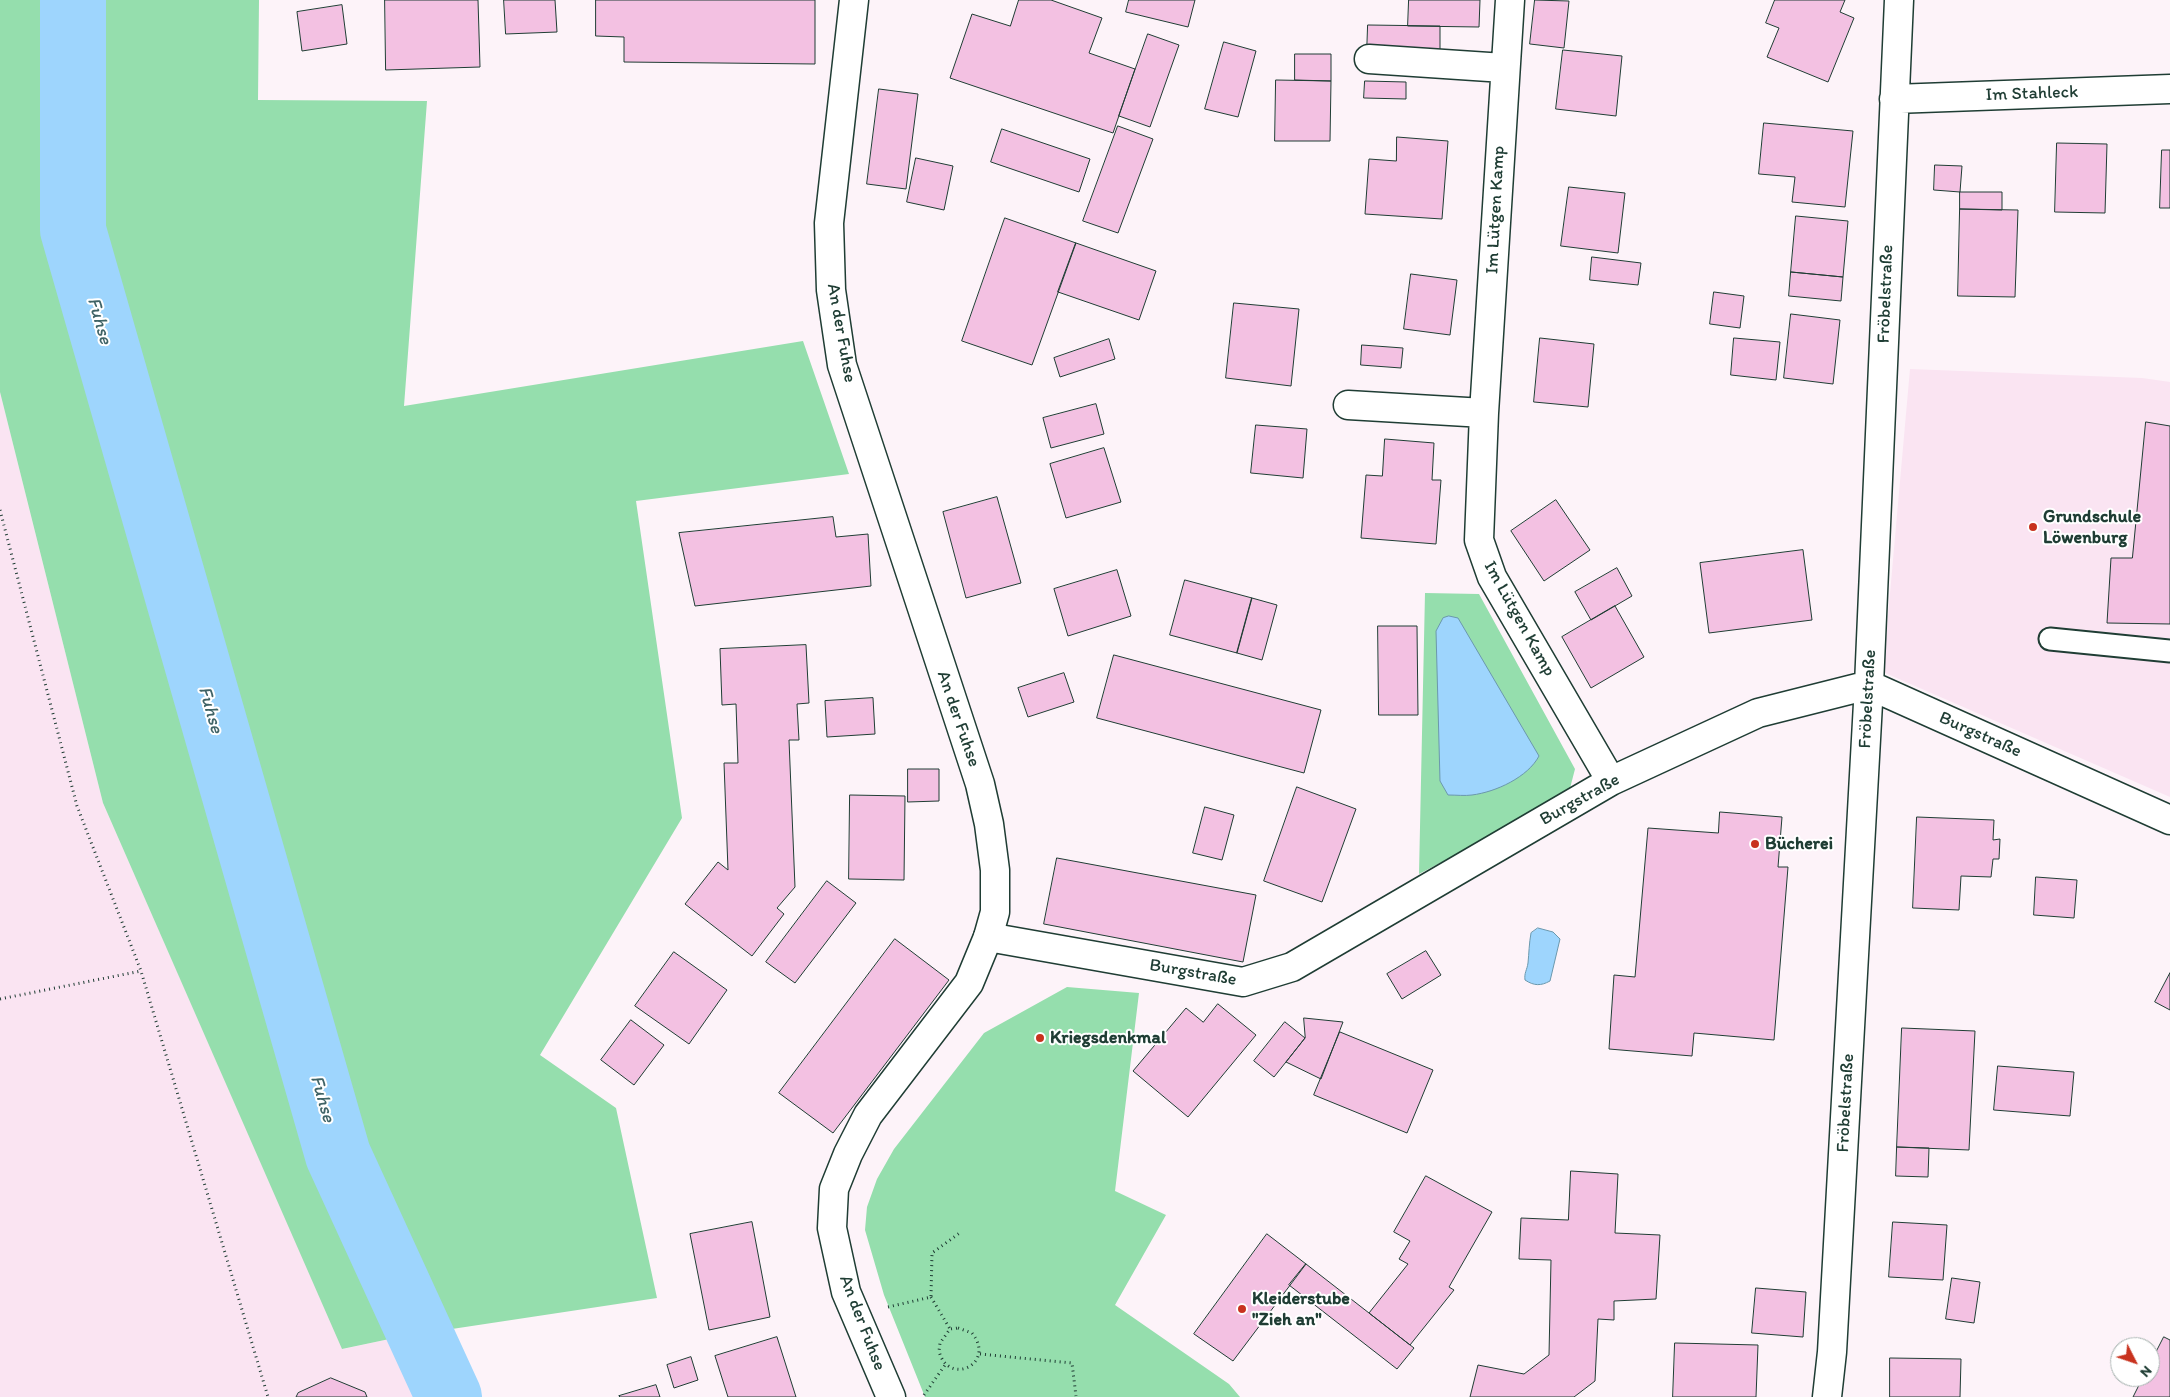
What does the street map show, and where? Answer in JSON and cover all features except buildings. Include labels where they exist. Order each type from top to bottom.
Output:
[{"type":"street","name":"An der Fuhse","points":[[854,0],[829,223],[831,290],[842,365],[980,784],[989,824],[995,870],[995,912],[988,937],[969,983],[868,1115],[848,1154],[834,1189],[832,1228],[846,1292],[891,1397]]},
{"type":"street","name":"Im Lütgen Kamp","points":[[1510,0],[1504,68],[1484,413],[1479,540],[1492,577],[1611,781]]},
{"type":"street","name":"Fröbelstraße","points":[[1827,1397],[1832,1352],[1869,685],[1899,0]]},
{"type":"street","points":[[1369,59],[1504,68]]},
{"type":"street","name":"Im Stahleck","points":[[1894,99],[2170,89]]},
{"type":"street","points":[[1348,405],[1484,413]]},
{"type":"street","name":"Burgstraße","points":[[988,937],[1243,982],[1292,966],[1611,781],[1758,713],[1869,685],[2170,820]]},
{"type":"lane","points":[[2050,639],[2170,651]]},
{"type":"path","points":[[0,510],[77,806],[141,972],[268,1397]]},
{"type":"path","points":[[0,998],[141,972]]},
{"type":"path","points":[[950,1329],[931,1297],[932,1253],[961,1232]]},
{"type":"path","points":[[856,1315],[931,1297]]},
{"type":"path","points":[[950,1329],[966,1329],[972,1333],[979,1345],[980,1354],[975,1362],[968,1367],[953,1369],[946,1365],[939,1351],[940,1343],[950,1329]]},
{"type":"path","points":[[980,1354],[1072,1363],[1077,1397]]},
{"type":"path","points":[[923,1397],[946,1365]]},
{"type":"shaded area","name":"Grundschule Löwenburg","points":[[1910,369],[2142,378],[2170,382],[2170,797],[1883,672]]},
{"type":"shaded area","points":[[0,392],[103,803],[343,1349],[399,1337],[427,1397],[0,1397]]},
{"type":"green space","points":[[0,0],[259,0],[258,100],[427,101],[404,406],[803,341],[849,474],[636,501],[682,818],[540,1055],[616,1108],[657,1298],[399,1337],[342,1349],[103,803],[0,392]]},
{"type":"green space","points":[[1425,593],[1479,594],[1575,769],[1568,796],[1419,874]]},
{"type":"green space","points":[[1067,987],[1139,993],[1115,1191],[1166,1215],[1115,1305],[1229,1384],[1240,1397],[925,1397],[884,1295],[865,1230],[867,1207],[877,1179],[894,1149],[984,1033]]},
{"type":"water","points":[[1449,616],[1458,618],[1539,756],[1534,764],[1519,777],[1491,791],[1472,795],[1448,795],[1440,781],[1436,631],[1443,618]]},
{"type":"water","points":[[1538,928],[1553,932],[1560,939],[1550,981],[1538,985],[1525,980],[1525,973],[1531,933]]},
{"type":"waterway","name":"Fuhse","points":[[73,0],[73,230],[338,1155],[449,1397]]},
{"type":"place","name":"Grundschule Löwenburg","points":[[2033,527]]},
{"type":"place","name":"Bücherei","points":[[1755,844]]},
{"type":"place","name":"Kriegsdenkmal","points":[[1040,1038]]},
{"type":"place","name":"Kleiderstube \"Zieh an\"","points":[[1242,1309]]}]
